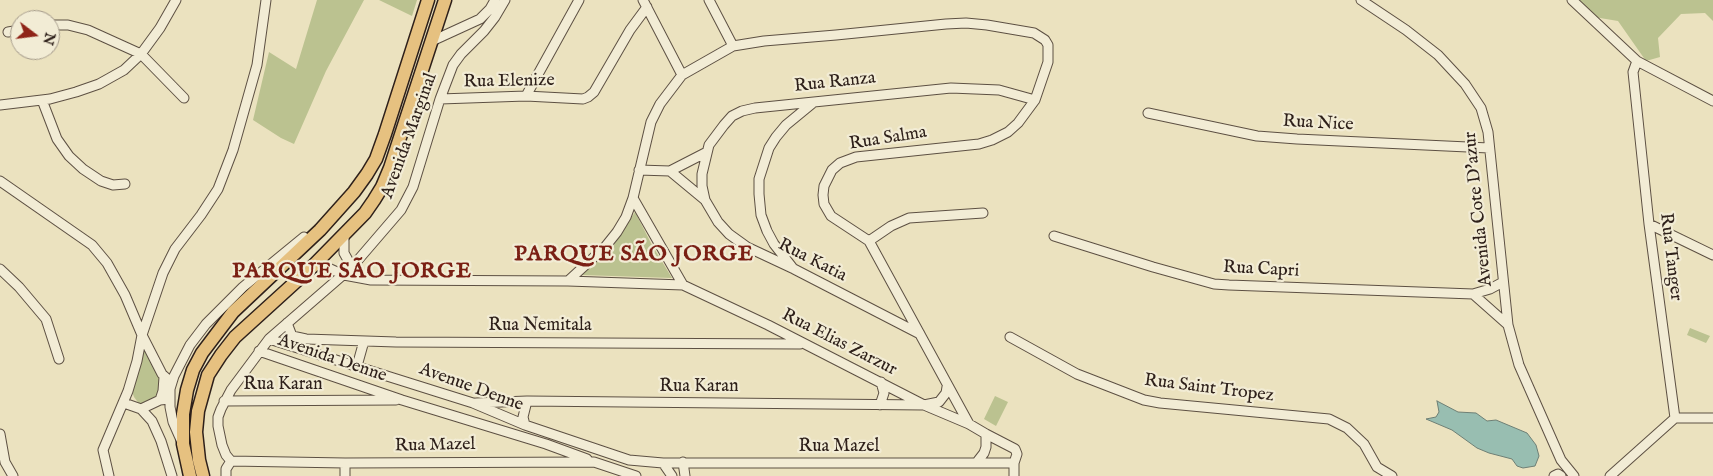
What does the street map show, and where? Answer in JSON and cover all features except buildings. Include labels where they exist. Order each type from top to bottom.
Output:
[{"type":"highway","points":[[190,476],[183,444],[183,414],[193,370],[202,352],[233,312],[320,230],[343,205],[354,192],[376,158],[428,0]]},
{"type":"highway","points":[[203,476],[196,432],[198,411],[208,375],[235,337],[312,267],[365,213],[382,187],[445,0]]},
{"type":"street","points":[[0,105],[42,100],[76,92],[99,84],[124,70],[141,54],[160,28],[176,0]]},
{"type":"street","points":[[109,476],[103,450],[124,403],[137,362],[142,335],[163,273],[176,249],[218,189],[224,175],[250,96],[257,65],[266,0]]},
{"type":"street","points":[[432,41],[480,19],[490,9],[495,0]]},
{"type":"street","name":"Avenida Marginal","points":[[231,461],[226,455],[219,434],[218,417],[224,402],[269,339],[352,267],[406,202],[453,65],[484,31],[505,0]]},
{"type":"street","points":[[526,96],[579,0]]},
{"type":"street","points":[[568,281],[605,247],[626,217],[634,198],[647,135],[654,114],[682,75],[733,46],[710,0]]},
{"type":"street","name":"Avenida Cote D'azur","points":[[1361,0],[1406,30],[1438,55],[1464,84],[1481,108],[1485,120],[1489,148],[1508,325],[1519,366],[1561,460],[1574,476]]},
{"type":"street","points":[[1572,0],[1637,61],[1713,100]]},
{"type":"street","points":[[645,3],[682,75]]},
{"type":"street","name":"Rua Elenize","points":[[440,99],[526,96],[588,97],[594,92],[645,3]]},
{"type":"street","points":[[480,19],[484,31]]},
{"type":"street","name":"Rua Salma","points":[[733,46],[764,41],[946,24],[987,25],[1034,33],[1040,36],[1048,45],[1048,62],[1035,100],[1026,113],[1008,132],[979,144],[856,157],[832,170],[824,186],[824,204],[831,216],[869,240],[969,424]]},
{"type":"street","points":[[60,26],[88,30],[141,54],[184,98]]},
{"type":"street","name":"Rua Tanger","points":[[1637,61],[1633,72],[1649,224],[1675,418]]},
{"type":"street","name":"Rua Ranza","points":[[705,200],[702,174],[709,145],[732,116],[742,111],[929,89],[972,88],[999,90],[1035,100]]},
{"type":"street","points":[[42,100],[57,138],[69,156],[83,169],[101,181],[113,185],[125,184]]},
{"type":"street","points":[[794,269],[778,250],[767,231],[761,215],[758,194],[759,179],[766,155],[776,137],[814,102]]},
{"type":"street","name":"Rua Nice","points":[[1148,113],[1257,136],[1489,148]]},
{"type":"street","points":[[639,170],[670,171],[707,152]]},
{"type":"street","points":[[670,171],[705,200]]},
{"type":"street","points":[[0,181],[92,245],[107,263],[125,295],[142,335],[168,379]]},
{"type":"street","points":[[634,198],[683,284]]},
{"type":"street","name":"Rua Katia","points":[[705,200],[718,222],[748,248],[794,269],[920,334]]},
{"type":"street","points":[[183,444],[173,422],[163,391],[168,379],[190,346],[206,324],[257,275],[343,205]]},
{"type":"street","points":[[869,240],[891,226],[909,218],[983,213]]},
{"type":"street","points":[[1649,224],[1713,255]]},
{"type":"street","points":[[344,234],[344,253],[357,278]]},
{"type":"street","name":"Rua Capri","points":[[1054,236],[1214,284],[1258,288],[1473,294]]},
{"type":"street","points":[[312,267],[324,266],[344,275],[371,280],[568,281],[683,284]]},
{"type":"street","points":[[0,269],[46,319],[59,359]]},
{"type":"street","points":[[0,283],[10,278]]},
{"type":"street","points":[[1473,294],[1490,289],[1503,282]]},
{"type":"street","name":"Rua Elias Zarzur","points":[[683,284],[924,405],[969,424],[1015,450],[1017,454],[1014,463]]},
{"type":"street","points":[[1473,294],[1508,325]]},
{"type":"street","name":"Rua Nemitala","points":[[287,324],[292,336],[298,338],[364,341],[802,344]]},
{"type":"street","points":[[764,343],[769,334],[768,325]]},
{"type":"street","name":"Rua Saint Tropez","points":[[1010,337],[1077,374],[1144,400],[1329,419],[1347,428],[1364,444],[1377,467],[1392,476]]},
{"type":"street","name":"Avenue Denne","points":[[269,339],[473,403],[525,425],[620,457],[663,463]]},
{"type":"street","points":[[357,366],[364,341]]},
{"type":"street","name":"Avenida Denne","points":[[259,351],[402,400],[546,444],[594,462]]},
{"type":"street","points":[[880,405],[884,393],[881,382]]},
{"type":"street","points":[[359,386],[359,402]]},
{"type":"street","points":[[924,405],[939,402],[948,387]]},
{"type":"street","points":[[141,409],[165,400]]},
{"type":"street","name":"Rua Karan","points":[[224,402],[359,402],[402,400]]},
{"type":"street","points":[[525,425],[523,417],[527,402]]},
{"type":"street","points":[[124,403],[141,409],[152,421],[172,476]]},
{"type":"street","name":"Rua Karan","points":[[473,403],[924,405]]},
{"type":"street","points":[[1610,476],[1675,418],[1713,418]]},
{"type":"street","points":[[0,434],[5,462],[12,476]]},
{"type":"street","points":[[977,462],[986,447],[986,434]]},
{"type":"street","points":[[542,461],[548,454],[546,444]]},
{"type":"street","points":[[226,476],[226,469],[231,461]]},
{"type":"street","name":"Rua Mazel","points":[[231,461],[345,463],[594,462],[636,476]]},
{"type":"street","points":[[683,462],[685,476]]},
{"type":"street","points":[[345,463],[346,476]]},
{"type":"street","points":[[663,463],[672,476]]},
{"type":"street","name":"Rua Mazel","points":[[663,463],[1014,463]]},
{"type":"street","points":[[1014,463],[1014,476]]},
{"type":"street","points":[[1554,476],[1558,474],[1561,476]]},
{"type":"green space","points":[[317,0],[364,0],[326,71],[294,144],[253,120],[269,52],[296,69]]},
{"type":"green space","points":[[379,0],[417,0],[412,16]]},
{"type":"green space","points":[[1579,0],[1713,0],[1713,21],[1705,13],[1681,14],[1658,38],[1660,57],[1646,61],[1618,21],[1594,17]]},
{"type":"green space","points":[[635,212],[672,278],[582,275],[612,248]]},
{"type":"green space","points":[[1690,328],[1710,336],[1706,343],[1687,335]]},
{"type":"green space","points":[[141,345],[148,350],[160,380],[161,391],[155,398],[140,405],[132,391]]},
{"type":"green space","points":[[995,396],[1008,402],[996,426],[984,419]]},
{"type":"water","points":[[1437,401],[1458,412],[1476,413],[1487,421],[1496,420],[1527,433],[1536,445],[1539,456],[1535,466],[1523,468],[1517,466],[1512,459],[1477,448],[1452,430],[1426,419],[1436,417],[1439,412]]},
{"type":"district","name":"PARQUE SÃO JORGE","points":[[634,255]]},
{"type":"district","name":"PARQUE SÃO JORGE","points":[[352,272]]}]
